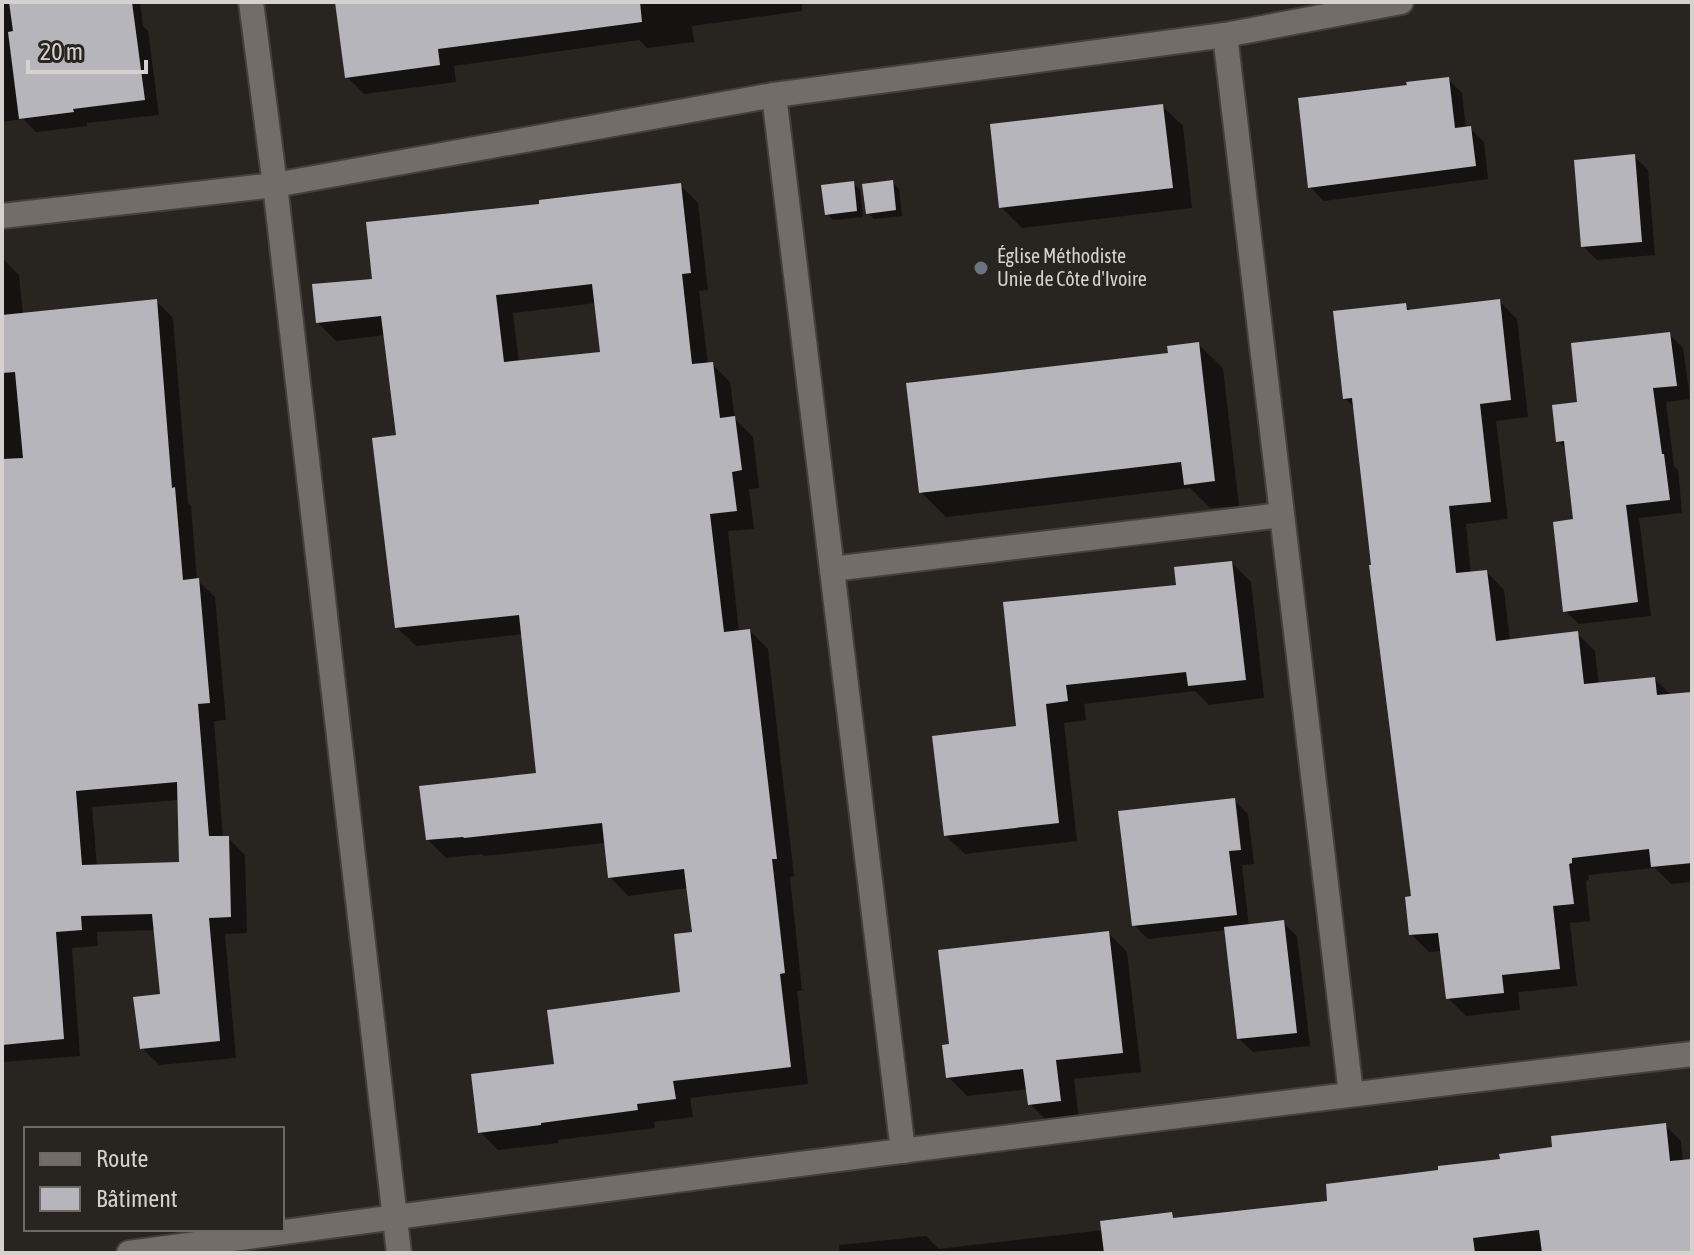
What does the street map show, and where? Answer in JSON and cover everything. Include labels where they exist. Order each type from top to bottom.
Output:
[{"type":"street","points":[[251,2],[399,1253]]},
{"type":"street","points":[[2,216],[275,185],[774,95],[1225,35],[1401,2]]},
{"type":"street","points":[[1225,35],[1351,1094]]},
{"type":"street","points":[[774,95],[903,1151]]},
{"type":"street","points":[[832,569],[1282,515]]},
{"type":"street","points":[[129,1253],[903,1151],[1692,1054]]},
{"type":"building","points":[[9,2],[132,2],[145,100],[19,119],[8,32],[13,31]]},
{"type":"building","points":[[335,2],[640,2],[642,22],[438,49],[440,65],[345,78]]},
{"type":"building","points":[[1449,77],[1455,128],[1471,126],[1476,166],[1308,188],[1298,98]]},
{"type":"building","points":[[1163,104],[1173,188],[999,208],[990,124]]},
{"type":"building","points":[[1635,154],[1642,242],[1581,247],[1574,160]]},
{"type":"building","points":[[893,180],[896,210],[866,214],[862,184]]},
{"type":"building","points":[[854,181],[857,211],[825,215],[821,185]]},
{"type":"building","points":[[681,183],[691,273],[682,274],[692,364],[713,362],[720,418],[735,416],[742,470],[732,472],[737,511],[710,514],[724,632],[750,629],[777,859],[772,859],[785,973],[780,974],[791,1067],[673,1081],[676,1099],[637,1104],[638,1110],[478,1133],[471,1074],[554,1064],[547,1010],[680,992],[674,934],[692,932],[684,869],[608,878],[602,823],[426,840],[419,786],[536,773],[519,615],[395,628],[372,438],[396,435],[381,316],[316,323],[312,284],[372,279],[366,222],[539,204],[539,200]],"holes":[[[592,284],[600,352],[504,362],[496,295]]]},
{"type":"building","points":[[157,299],[172,488],[175,487],[183,580],[199,578],[210,703],[198,704],[209,836],[229,836],[231,917],[209,918],[220,1041],[140,1049],[133,997],[160,994],[152,914],[81,916],[82,930],[56,932],[64,1039],[2,1045],[2,459],[23,458],[15,372],[2,373],[2,315]],"holes":[[[177,782],[179,862],[82,865],[76,791]]]},
{"type":"building","points":[[1500,299],[1511,400],[1480,404],[1491,502],[1449,506],[1456,573],[1487,570],[1496,641],[1578,631],[1584,684],[1655,677],[1657,695],[1692,692],[1692,863],[1651,867],[1649,849],[1572,858],[1569,864],[1574,904],[1553,906],[1560,969],[1502,975],[1504,993],[1446,999],[1438,933],[1409,935],[1405,897],[1411,896],[1369,565],[1352,398],[1343,399],[1333,311],[1406,303],[1407,310]]},
{"type":"building","points":[[1670,332],[1677,386],[1653,388],[1670,500],[1626,505],[1638,602],[1563,612],[1553,522],[1573,519],[1564,441],[1556,442],[1552,405],[1577,402],[1571,343]]},
{"type":"building","points":[[1199,342],[1215,481],[1184,485],[1181,462],[919,493],[906,383],[1168,353],[1167,346]]},
{"type":"building","points":[[1232,561],[1246,680],[1188,686],[1186,672],[1066,685],[1068,701],[1046,704],[1059,823],[944,836],[932,736],[1016,726],[1003,602],[1176,585],[1174,567]]},
{"type":"building","points":[[1235,798],[1241,850],[1229,851],[1237,915],[1132,926],[1118,811]]},
{"type":"building","points":[[1284,920],[1297,1033],[1237,1039],[1224,927]]},
{"type":"building","points":[[1109,931],[1123,1053],[1056,1060],[1061,1101],[1028,1105],[1023,1069],[946,1078],[942,1045],[949,1044],[938,950]]},
{"type":"building","points":[[1666,1123],[1670,1161],[1692,1159],[1692,1253],[1542,1253],[1539,1230],[1473,1238],[1475,1253],[1104,1253],[1100,1221],[1172,1212],[1173,1218],[1327,1201],[1326,1184],[1500,1159],[1499,1154],[1552,1147],[1551,1136]]},
{"type":"place","name":"Église Méthodiste Unie de Côte d'Ivoire","points":[[981,268]]}]
